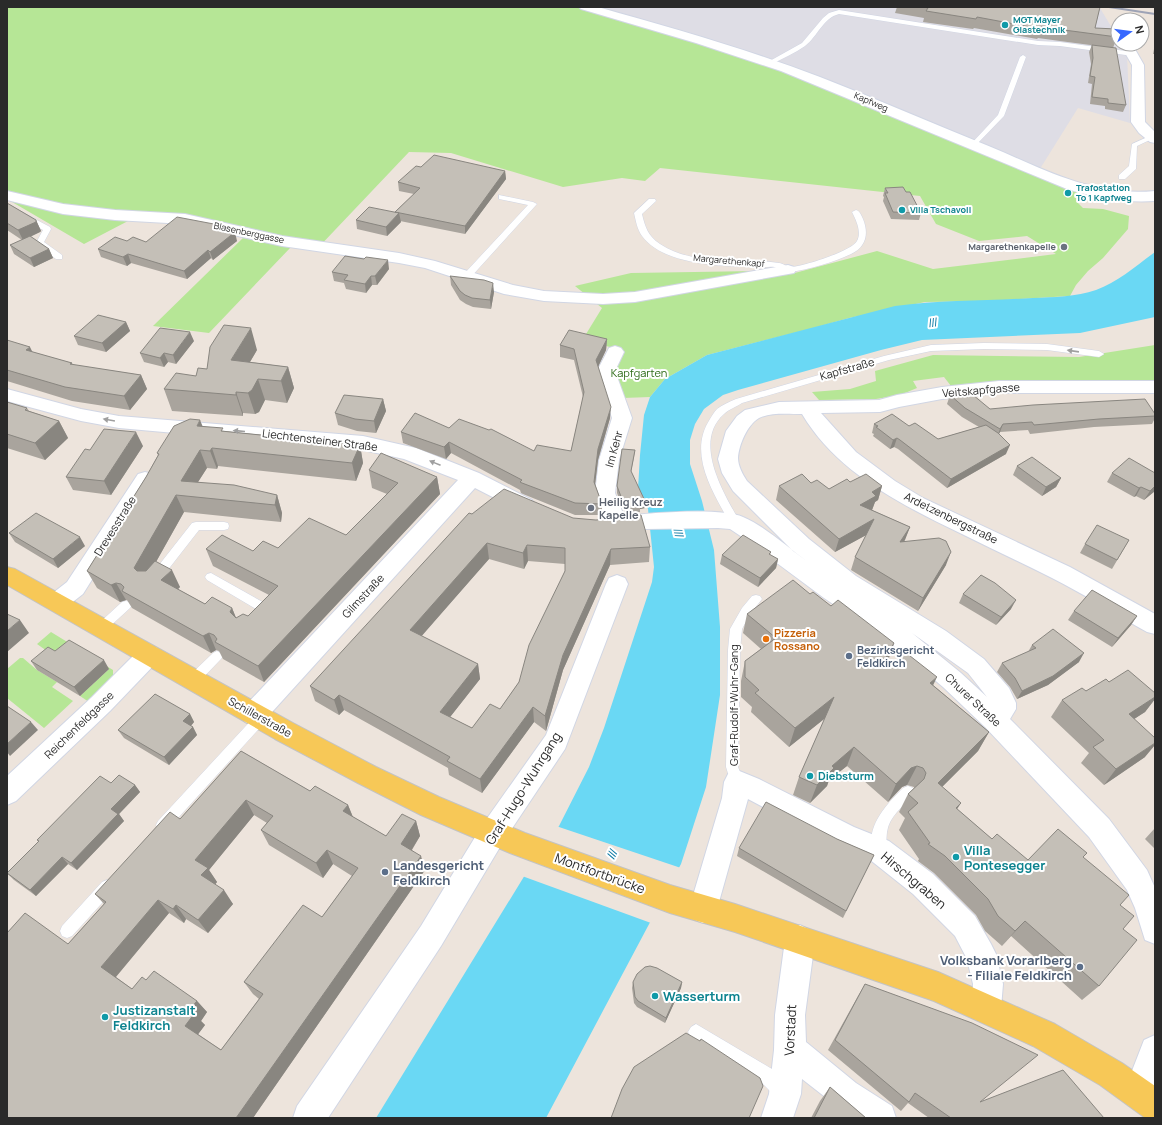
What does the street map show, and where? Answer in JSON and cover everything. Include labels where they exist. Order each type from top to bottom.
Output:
[{"type":"main road","name":"Schillerstraße","points":[[7,575],[102,627],[257,716],[367,775],[462,820],[525,846]]},
{"type":"main road","name":"Montfortbrücke","points":[[525,846],[670,899],[703,909]]},
{"type":"main road","points":[[703,909],[800,940],[938,988],[986,1008],[1056,1042],[1111,1074],[1147,1100]]},
{"type":"street","name":"Kapfweg","points":[[585,7],[770,62],[873,102],[973,145],[1077,187],[1102,194],[1122,197],[1155,196]]},
{"type":"street","points":[[1131,52],[1138,64],[1138,122],[1144,130],[1154,138]]},
{"type":"street","name":"Blasenberggasse","points":[[7,195],[63,209],[115,215],[185,219],[282,240],[399,258],[428,264],[510,290],[544,296],[603,299]]},
{"type":"street","name":"Margarethenkapf","points":[[603,299],[635,297],[788,270]]},
{"type":"street","name":"Im Kehr","points":[[615,352],[606,371],[622,418],[609,460],[605,492],[606,525],[645,521],[727,521]]},
{"type":"street","name":"Veitskapfgasse","points":[[808,408],[880,406],[897,401],[942,393],[998,387],[1155,387]]},
{"type":"street","name":"Liechtensteiner Straße","points":[[7,395],[81,415],[175,434],[363,443],[409,453],[472,478],[515,500],[541,511]]},
{"type":"street","points":[[808,408],[778,408],[762,410],[752,414],[744,421],[736,431],[728,459],[732,472],[740,486],[801,545],[848,582],[938,638],[976,666],[1000,695],[1004,703],[1004,709],[994,719]]},
{"type":"street","name":"Ardetzenbergstraße","points":[[808,408],[817,422],[849,456],[888,486],[916,503],[1062,573],[1155,625]]},
{"type":"street","name":"Drevesstraße","points":[[57,602],[75,588],[157,461]]},
{"type":"street","name":"Gilmstraße","points":[[257,716],[472,478]]},
{"type":"street","name":"Churer Straße","points":[[727,521],[750,531],[832,592],[895,633],[952,680],[994,719],[1099,828],[1137,880],[1149,892],[1149,907],[1155,930]]},
{"type":"street","name":"Graf-Hugo-Wuhrgang","points":[[309,1118],[431,936],[493,833],[556,741],[617,584]]},
{"type":"street","name":"Reichenfeldgasse","points":[[7,793],[106,699],[149,655]]},
{"type":"street","name":"Hirschgraben","points":[[737,782],[750,786],[844,836],[879,850],[923,884],[965,926],[980,954],[988,984],[986,1008]]},
{"type":"street","name":"Graf-Rudolf-Wuhr-Gang","points":[[703,909],[735,798],[737,782]]},
{"type":"street","name":"Vorstadt","points":[[781,1106],[790,1050],[790,1015],[800,940]]},
{"type":"street","points":[[790,1050],[845,1094],[880,1118]]},
{"type":"street","points":[[1147,1100],[1155,1051]]},
{"type":"lane","points":[[770,62],[804,44],[825,19],[831,14],[839,12],[861,14],[1038,43],[1110,48]]},
{"type":"lane","points":[[973,145],[1001,116],[1022,57]]},
{"type":"lane","points":[[1122,176],[1133,166],[1134,145],[1141,141],[1154,138]]},
{"type":"lane","points":[[467,276],[532,204],[502,197]]},
{"type":"lane","name":"Margarethenkapf","points":[[652,201],[638,213],[640,226],[646,237],[662,249],[698,260],[779,265],[788,270],[856,249],[860,244],[863,229],[856,212]]},
{"type":"lane","points":[[7,206],[47,229],[40,243],[59,257]]},
{"type":"lane","points":[[31,243],[43,238]]},
{"type":"lane","name":"Kapfstraße","points":[[727,521],[718,491],[708,468],[706,443],[709,428],[719,413],[739,400],[879,360],[931,348],[984,346],[1047,347],[1099,354]]},
{"type":"lane","points":[[150,584],[196,526],[224,526]]},
{"type":"lane","points":[[211,577],[264,608],[249,623]]},
{"type":"lane","name":"Graf-Rudolf-Wuhr-Gang","points":[[737,782],[732,767],[734,650],[736,629],[746,611],[756,599]]},
{"type":"lane","points":[[102,627],[126,605]]},
{"type":"lane","points":[[193,680],[217,656]]},
{"type":"lane","points":[[153,837],[257,716]]},
{"type":"lane","points":[[879,850],[879,835],[884,816],[908,792]]},
{"type":"lane","points":[[67,932],[115,878]]},
{"type":"lane","points":[[696,1032],[766,1075],[781,1106]]},
{"type":"shaded area","points":[[585,7],[1100,8],[1110,25],[1110,52],[1126,52],[1127,54],[1130,123],[1078,108],[1038,172]]},
{"type":"green space","name":"Kapfgarten","points":[[7,7],[585,7],[706,42],[1077,187],[1082,193],[1076,201],[1083,208],[1103,209],[1129,216],[1128,229],[1103,258],[1088,271],[1076,285],[1070,296],[988,301],[925,302],[849,318],[707,355],[665,379],[650,397],[623,398],[612,373],[618,357],[623,351],[583,339],[602,308],[575,286],[631,273],[757,271],[791,274],[877,251],[933,269],[1056,254],[1027,236],[979,241],[936,224],[920,196],[660,168],[645,181],[622,178],[563,187],[451,153],[409,152],[316,250],[291,247],[209,333],[153,326],[244,237],[184,223],[128,221],[84,244],[7,199]]},
{"type":"green space","points":[[1155,345],[1155,382],[951,386],[944,377],[913,381],[917,388],[900,395],[876,399],[819,400],[812,392],[850,389],[876,381],[875,371],[933,355],[1079,357]]},
{"type":"green space","points":[[51,632],[113,670],[113,678],[89,702],[80,696],[109,669],[54,656],[37,644]]},
{"type":"green space","points":[[20,658],[23,658],[37,670],[57,682],[52,687],[73,701],[44,728],[7,698],[7,669]]},
{"type":"water","name":"Ill","points":[[1155,252],[1155,317],[1080,333],[922,340],[738,390],[723,395],[704,409],[695,424],[690,440],[690,464],[702,501],[714,550],[720,627],[720,695],[706,787],[681,864],[546,1118],[376,1118],[528,870],[559,826],[589,767],[604,728],[652,582],[654,567],[648,509],[638,489],[640,455],[644,415],[650,397],[665,379],[707,355],[895,306],[1057,297],[1096,290],[1119,278]]},
{"type":"pier","points":[[556,826],[681,868],[651,923],[522,876]]},
{"type":"building","points":[[923,7],[1100,7],[1095,28],[1110,29],[1110,36],[1041,27],[1041,29],[977,17],[976,19],[926,11],[928,8]]},
{"type":"building","points":[[1092,45],[1110,47],[1110,52],[1117,52],[1126,105],[1108,103],[1108,99],[1092,97],[1095,77],[1090,76],[1093,58]]},
{"type":"building","points":[[434,155],[505,171],[465,226],[395,212],[420,188],[398,182],[416,166],[421,167]]},
{"type":"building","points":[[903,187],[906,192],[910,192],[921,213],[893,212],[885,193],[888,193],[885,188]]},
{"type":"building","points":[[7,203],[36,220],[36,222],[18,230],[7,223]]},
{"type":"building","points":[[369,207],[399,213],[386,227],[356,220]]},
{"type":"building","points":[[177,217],[219,225],[217,228],[235,232],[210,252],[208,250],[184,271],[128,254],[123,257],[98,249],[115,237],[127,241],[133,237],[146,242]]},
{"type":"building","points":[[30,236],[49,249],[30,258],[10,245]]},
{"type":"building","points":[[345,256],[364,259],[366,257],[388,260],[375,276],[371,276],[365,284],[344,280],[348,275],[332,272]]},
{"type":"building","points":[[450,276],[484,280],[493,283],[490,300],[472,298],[465,295],[460,291]]},
{"type":"building","points":[[98,315],[126,322],[102,343],[74,336]]},
{"type":"building","points":[[224,325],[251,328],[231,360],[288,367],[281,381],[258,379],[252,390],[248,393],[236,392],[236,395],[164,389],[176,373],[196,376],[198,368],[207,369],[210,347]]},
{"type":"building","points":[[160,328],[190,332],[173,355],[164,353],[160,358],[140,353]]},
{"type":"building","points":[[569,330],[607,339],[596,360],[611,407],[598,449],[594,482],[602,504],[575,503],[522,483],[520,482],[522,480],[449,442],[444,447],[401,432],[415,413],[449,428],[459,419],[489,430],[491,429],[534,451],[537,445],[571,451],[584,392],[574,349],[560,345]]},
{"type":"building","points":[[7,340],[30,347],[26,350],[72,363],[70,364],[141,375],[124,396],[65,387],[7,370]]},
{"type":"building","points":[[967,390],[990,409],[1033,405],[1145,399],[1155,416],[1034,425],[1032,422],[1003,424],[1000,429],[965,408],[950,395]]},
{"type":"building","points":[[344,395],[383,399],[374,421],[355,419],[335,413]]},
{"type":"building","points":[[7,402],[27,408],[25,410],[59,421],[35,443],[7,434]]},
{"type":"building","points":[[892,414],[909,426],[915,423],[938,439],[986,425],[998,433],[1010,445],[951,479],[900,440],[897,438],[893,440],[876,427],[878,426],[874,424]]},
{"type":"building","points":[[190,419],[200,420],[197,426],[223,428],[221,431],[360,445],[352,463],[212,448],[210,451],[200,450],[181,481],[234,485],[277,495],[275,505],[176,495],[134,568],[137,571],[146,571],[155,561],[172,570],[161,580],[205,604],[212,597],[232,608],[230,612],[236,618],[243,614],[248,616],[278,586],[206,549],[222,535],[253,551],[263,541],[278,548],[309,518],[346,535],[398,483],[369,470],[381,453],[437,477],[258,666],[215,642],[217,639],[214,635],[209,633],[203,636],[122,591],[124,587],[121,584],[116,583],[111,585],[87,571],[146,477],[159,454],[157,453],[174,426]]},
{"type":"building","points":[[104,429],[136,432],[104,481],[66,477],[85,449],[90,450]]},
{"type":"building","points":[[622,449],[635,450],[631,471],[645,501],[639,502],[640,505],[625,507],[617,486]]},
{"type":"building","points":[[1032,457],[1061,478],[1046,487],[1017,466]]},
{"type":"building","points":[[1129,458],[1155,473],[1155,486],[1150,491],[1141,487],[1139,488],[1112,473]]},
{"type":"building","points":[[802,474],[811,483],[817,480],[829,489],[847,479],[850,482],[866,474],[882,486],[872,492],[876,496],[860,505],[910,527],[900,542],[939,538],[946,541],[951,552],[923,598],[855,557],[874,519],[839,539],[779,486]]},
{"type":"building","points":[[504,489],[573,518],[596,520],[641,515],[650,547],[611,549],[563,655],[545,716],[533,707],[480,779],[447,761],[450,757],[339,695],[334,700],[310,686],[469,513],[472,514]],"holes":[[[487,543],[523,553],[527,545],[565,548],[565,571],[529,645],[519,682],[500,709],[490,704],[472,728],[440,712],[478,664],[410,630]]]},
{"type":"building","points":[[36,513],[80,537],[53,559],[9,533]]},
{"type":"building","points":[[1097,525],[1129,540],[1117,560],[1085,544]]},
{"type":"building","points":[[743,535],[771,552],[769,554],[778,559],[760,578],[722,555]]},
{"type":"building","points":[[981,575],[995,583],[1016,600],[1001,617],[963,594]]},
{"type":"building","points":[[793,580],[810,594],[813,592],[831,606],[838,600],[894,643],[885,659],[893,665],[905,652],[937,677],[930,683],[989,732],[938,783],[961,803],[956,808],[992,839],[997,834],[1028,860],[1058,829],[1087,853],[1083,857],[1129,895],[1120,905],[1134,916],[1123,929],[1137,940],[1099,986],[1025,921],[1015,931],[998,916],[988,899],[945,856],[928,844],[930,843],[908,812],[918,803],[908,794],[924,779],[926,773],[923,768],[917,766],[911,768],[896,784],[854,747],[832,766],[834,768],[817,785],[799,777],[834,697],[795,728],[755,693],[759,690],[745,677],[745,661],[776,638],[747,614]]},
{"type":"building","points":[[1092,590],[1137,616],[1118,638],[1074,611]]},
{"type":"building","points":[[7,614],[20,620],[7,631]]},
{"type":"building","points":[[1053,629],[1084,653],[1053,676],[1022,691],[1015,678],[1002,663],[1036,648],[1032,645]]},
{"type":"building","points":[[69,640],[104,660],[74,687],[31,661],[48,647],[55,651]]},
{"type":"building","points":[[1128,670],[1155,693],[1155,697],[1129,714],[1155,738],[1155,743],[1116,769],[1093,747],[1104,740],[1062,700],[1082,688],[1086,691],[1106,679],[1109,682]]},
{"type":"building","points":[[155,694],[190,714],[183,721],[193,727],[164,757],[118,730]]},
{"type":"building","points":[[7,706],[31,722],[7,744]]},
{"type":"building","points":[[241,751],[310,791],[315,786],[348,805],[343,811],[386,836],[402,814],[416,821],[401,844],[421,856],[236,1118],[7,1118],[7,933],[25,913],[68,944],[106,902],[95,894],[170,812],[180,819]],"holes":[[[246,800],[273,816],[261,830],[316,863],[327,850],[358,868],[322,917],[303,905],[244,982],[263,994],[221,1050],[185,1026],[194,1014],[189,1010],[197,1001],[154,971],[146,980],[142,977],[132,989],[101,967],[158,900],[173,909],[176,905],[198,920],[224,890],[201,875],[208,868],[195,860]]]},
{"type":"building","points":[[119,775],[135,785],[111,809],[118,814],[71,863],[62,857],[30,890],[7,873],[100,776],[111,783]]},
{"type":"building","points":[[766,802],[837,839],[874,855],[846,911],[739,848]]},
{"type":"building","name":"Wasserturm","points":[[650,966],[657,968],[682,982],[666,1018],[638,1001],[635,997],[633,982],[637,974],[645,967]]},
{"type":"building","points":[[865,984],[972,1023],[1038,1055],[980,1102],[1063,1070],[1104,1118],[951,1118],[915,1093],[909,1102],[835,1040]]},
{"type":"building","points":[[686,1033],[700,1041],[701,1039],[760,1078],[763,1086],[749,1118],[611,1118],[622,1089],[634,1067]]},
{"type":"building","points":[[830,1087],[866,1118],[814,1118]]},
{"type":"railway","points":[[1109,7],[1155,14]]},
{"type":"place","name":"MGT Mayer Glastechnik","points":[[1005,25]]},
{"type":"place","name":"Trafostation To 1 Kapfweg","points":[[1068,193]]},
{"type":"place","name":"Villa Tschavoll","points":[[902,210]]},
{"type":"place","name":"Margarethenkapelle","points":[[1064,247]]},
{"type":"place","name":"Heilig Kreuz Kapelle","points":[[591,508]]},
{"type":"place","name":"Pizzeria Rossano","points":[[766,639]]},
{"type":"place","name":"Bezirksgericht Feldkirch","points":[[849,656]]},
{"type":"place","name":"Diebsturm","points":[[810,776]]},
{"type":"place","name":"Villa Pontesegger","points":[[956,857]]},
{"type":"place","name":"Landesgericht Feldkirch","points":[[385,872]]},
{"type":"place","name":"Volksbank Vorarlberg - Filiale Feldkirch","points":[[1080,967]]},
{"type":"place","name":"Wasserturm","points":[[655,996]]},
{"type":"place","name":"Justizanstalt Feldkirch","points":[[105,1017]]}]
